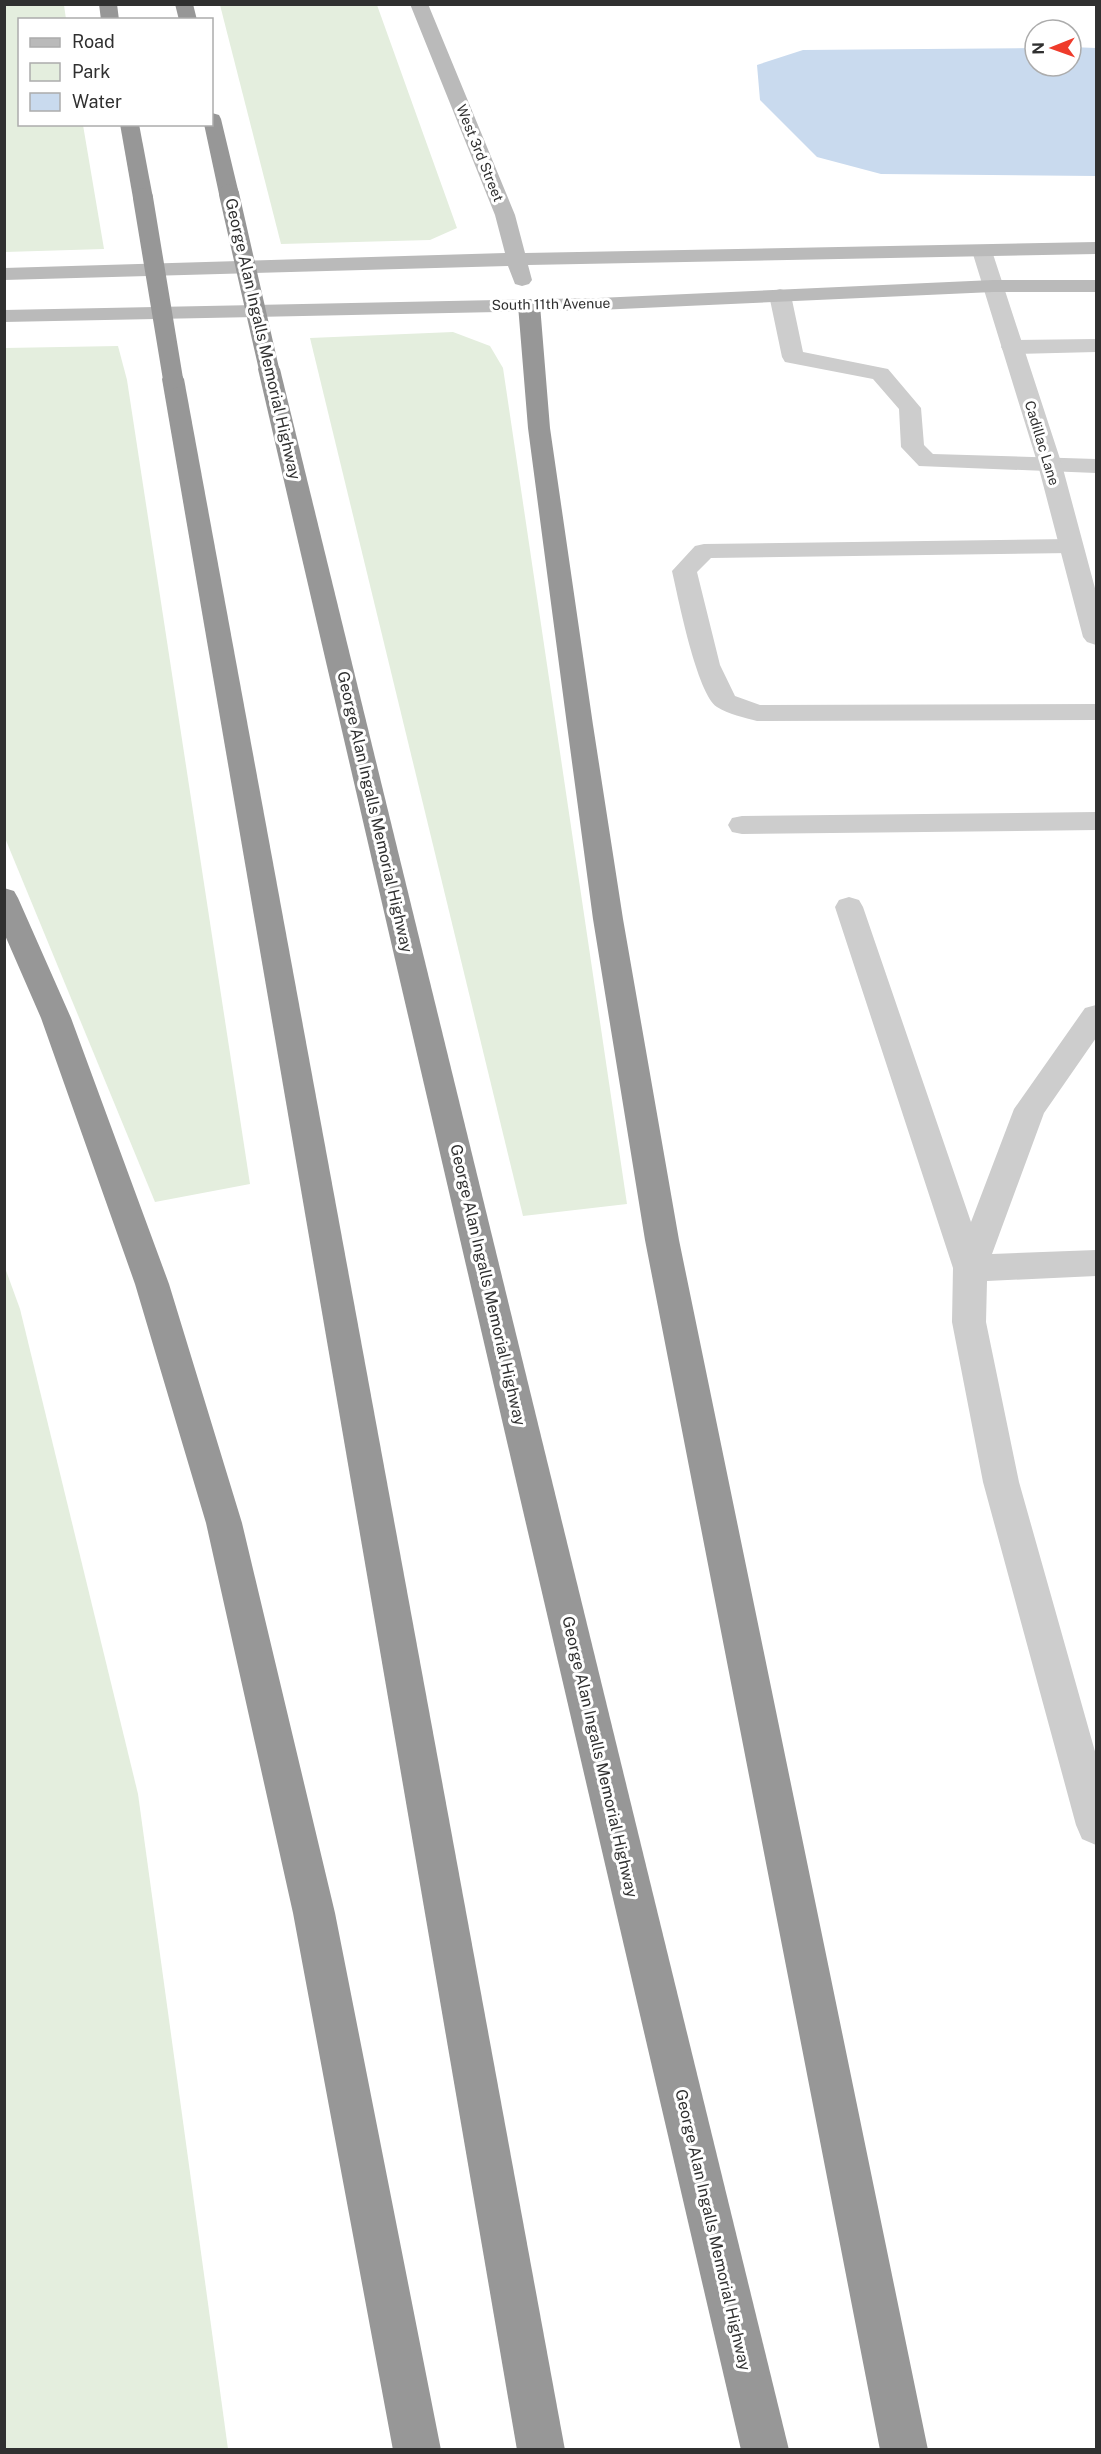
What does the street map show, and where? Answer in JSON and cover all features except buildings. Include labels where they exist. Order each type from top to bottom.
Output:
[{"type":"highway","name":"George Alan Ingalls Memorial Highway","points":[[213,123],[269,369],[765,2450]]},
{"type":"highway","points":[[129,126],[541,2450]]},
{"type":"highway","points":[[529,305],[539,428],[580,725],[608,919],[662,1240],[904,2450]]},
{"type":"highway","points":[[4,898],[56,1018],[152,1284],[224,1523],[314,1913],[417,2450]]},
{"type":"main road","name":"West 3rd Street","points":[[419,4],[505,216],[529,305]]},
{"type":"main road","points":[[4,274],[516,260],[1096,248]]},
{"type":"main road","name":"South 11th Avenue","points":[[4,316],[529,305],[993,286],[1096,286]]},
{"type":"street","name":"Cadillac Lane","points":[[982,250],[1050,465],[1096,637]]},
{"type":"street","points":[[780,295],[793,357],[880,374],[910,408],[913,447],[927,461],[1096,466]]},
{"type":"street","points":[[1012,347],[1096,346]]},
{"type":"street","points":[[1071,546],[704,551],[684,571],[707,665],[725,701],[757,713],[1096,712]]},
{"type":"street","points":[[742,825],[1096,821]]},
{"type":"street","points":[[849,907],[970,1268],[969,1322],[1001,1482],[1096,1826]]},
{"type":"street","points":[[970,1268],[1030,1109],[1096,1016]]},
{"type":"street","points":[[970,1268],[1096,1263]]},
{"type":"green space","points":[[4,5],[64,5],[66,18],[18,18],[18,126],[83,126],[104,249],[5,252]]},
{"type":"green space","points":[[220,5],[377,5],[457,228],[430,240],[281,244]]},
{"type":"green space","points":[[453,332],[490,346],[503,368],[627,1204],[523,1216],[310,338]]},
{"type":"green space","points":[[118,346],[127,380],[250,1184],[155,1202],[5,838],[5,348]]},
{"type":"green space","points":[[4,1265],[20,1309],[138,1794],[228,2449],[5,2449]]},
{"type":"water","points":[[1083,47],[1096,48],[1096,176],[881,174],[817,157],[760,100],[757,65],[803,50],[1023,48],[1023,78],[1083,78]]}]
